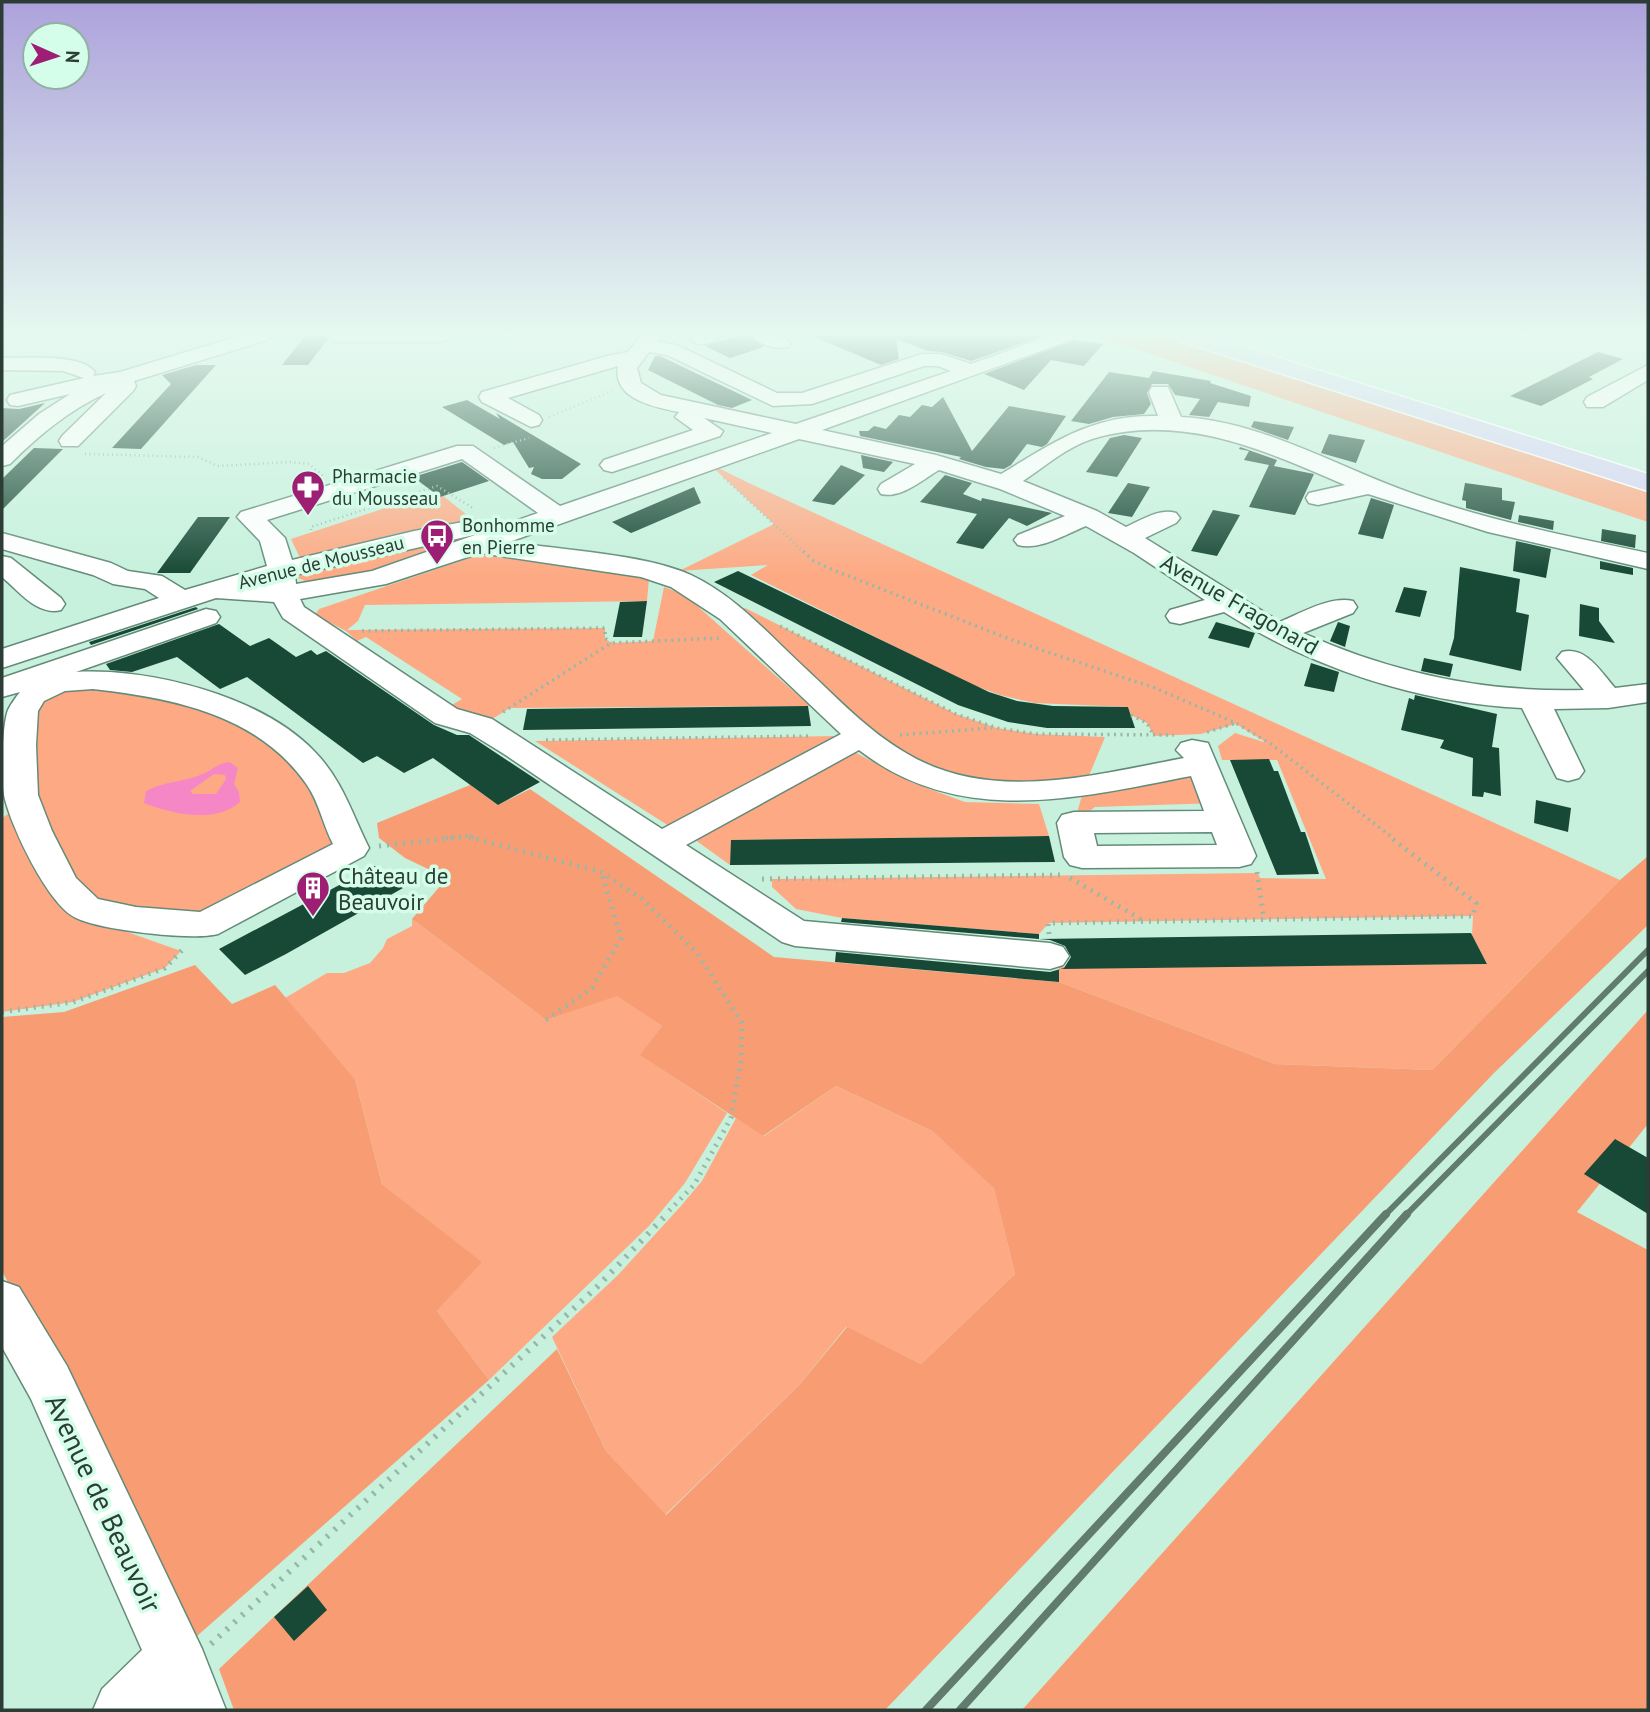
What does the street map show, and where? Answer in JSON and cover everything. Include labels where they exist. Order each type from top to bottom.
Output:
[{"type":"main road","points":[[1438,416],[1648,484]]},
{"type":"main road","points":[[1463,416],[1648,476]]},
{"type":"street","points":[[2,458],[51,416]]},
{"type":"street","points":[[76,445],[100,416]]},
{"type":"street","points":[[524,416],[531,420]]},
{"type":"street","points":[[612,465],[712,430],[685,416]]},
{"type":"street","name":"Avenue Fragonard","points":[[719,416],[936,463],[1005,482],[1087,516],[1279,632],[1322,652],[1397,677],[1440,687],[1534,700],[1608,699],[1648,693]]},
{"type":"street","name":"Avenue de Mousseau","points":[[22,670],[119,620],[180,599],[208,603],[288,593],[408,539],[490,532],[557,515],[840,416]]},
{"type":"street","points":[[1169,416],[1172,423]]},
{"type":"street","points":[[1005,482],[1083,435],[1130,425],[1172,423],[1219,428],[1280,449],[1367,487],[1428,497],[1501,530],[1648,561]]},
{"type":"street","points":[[1047,425],[1083,435]]},
{"type":"street","points":[[1280,449],[1305,436]]},
{"type":"street","points":[[557,515],[465,451],[250,517],[272,538],[288,593],[331,638],[446,716],[481,726],[515,747],[795,933],[1050,956]]},
{"type":"street","points":[[890,489],[936,463]]},
{"type":"street","points":[[1318,498],[1367,487]]},
{"type":"street","points":[[1027,540],[1087,516]]},
{"type":"street","points":[[1125,537],[1167,518]]},
{"type":"street","points":[[1484,553],[1501,530]]},
{"type":"street","points":[[288,593],[490,532],[538,554],[652,571],[682,581],[761,628],[857,732],[898,763],[938,780],[981,790],[1033,793],[1135,776],[1134,752],[1202,749],[1225,821]]},
{"type":"street","points":[[2,541],[102,569],[122,578],[152,582],[180,599]]},
{"type":"street","points":[[2,564],[51,604]]},
{"type":"street","points":[[119,620],[122,578]]},
{"type":"street","points":[[1180,616],[1230,601]]},
{"type":"street","points":[[2,688],[22,670],[208,603]]},
{"type":"street","points":[[1279,632],[1343,607]]},
{"type":"street","points":[[1572,659],[1608,699]]},
{"type":"street","points":[[22,670],[71,682],[136,684],[198,698],[261,722],[305,759],[325,786],[352,848],[205,925],[135,919],[87,909],[61,885],[21,795],[23,711],[33,695],[22,670]]},
{"type":"street","points":[[1534,700],[1568,771]]},
{"type":"street","points":[[661,844],[857,732]]},
{"type":"street","name":"Avenue de Beauvoir","points":[[2,1301],[49,1383],[184,1680]]},
{"type":"street","points":[[123,1710],[184,1680]]},
{"type":"path","points":[[76,445],[80,454],[198,457],[218,466],[281,462],[309,464],[339,490]]},
{"type":"path","points":[[311,530],[311,527],[437,486],[490,532]]},
{"type":"path","points":[[331,638],[346,631],[605,628],[605,638],[611,643]]},
{"type":"path","points":[[481,726],[611,643],[761,628],[956,714],[997,728],[1036,734],[1177,735]]},
{"type":"path","points":[[1131,715],[1147,723],[1154,736]]},
{"type":"path","points":[[1202,749],[1236,723]]},
{"type":"path","points":[[515,747],[535,741],[835,736],[865,728],[884,736],[997,728]]},
{"type":"path","points":[[184,1680],[598,1286],[694,1185],[731,1118],[741,1060],[742,1023],[697,953],[642,899],[601,873],[467,836],[352,848]]},
{"type":"path","points":[[546,1020],[593,988],[621,938],[601,873]]},
{"type":"path","points":[[1244,873],[1258,873]]},
{"type":"path","points":[[1065,875],[1144,922]]},
{"type":"path","points":[[714,880],[1079,875]]},
{"type":"path","points":[[2,1012],[73,1002],[165,968],[205,925]]},
{"type":"shaded area","points":[[1334,416],[1425,416],[1612,475],[1648,489],[1648,522]]},
{"type":"shaded area","points":[[708,463],[1620,880],[1432,1070],[1275,1064],[1059,982],[1059,967],[1487,964],[1472,935],[1473,916],[1049,923],[1039,934],[842,918],[796,909],[772,887],[772,879],[1258,873],[1260,878],[1326,879],[1277,760],[1222,760],[1218,746],[1235,733],[1267,743],[1236,724],[1201,734],[1154,736],[1147,723],[1131,715],[1128,707],[1034,703],[1000,695],[970,684],[751,575],[768,565],[679,571],[774,524]]},
{"type":"shaded area","points":[[437,491],[472,519],[398,533],[300,558],[291,539]]},
{"type":"shaded area","points":[[474,531],[487,531],[489,535],[369,576],[310,583],[298,578],[300,573]]},
{"type":"shaded area","points":[[484,553],[649,578],[647,601],[365,605],[358,621],[347,630],[605,628],[605,638],[611,643],[653,641],[664,587],[685,595],[810,706],[510,708],[481,726],[450,706],[462,699],[366,637],[357,641],[346,631],[315,615],[319,609]]},
{"type":"shaded area","points":[[745,608],[956,714],[997,728],[1036,734],[1105,737],[1086,783],[1203,764],[1218,803],[1095,807],[1074,823],[1085,785],[981,790],[880,750],[884,736],[865,728],[736,612]]},
{"type":"shaded area","points":[[93,680],[261,722],[339,824],[331,849],[197,918],[136,919],[61,885],[20,745],[33,695]]},
{"type":"shaded area","points":[[835,736],[669,826],[535,741]]},
{"type":"shaded area","points":[[843,746],[913,783],[965,802],[1039,804],[1049,836],[732,840],[730,865],[684,832]]},
{"type":"shaded area","points":[[230,762],[238,768],[234,784],[239,792],[240,802],[230,809],[219,813],[193,815],[167,811],[144,803],[146,791],[198,776]],"holes":[[[214,774],[225,775],[226,779],[216,794],[193,794],[190,791]]]},
{"type":"shaded area","points":[[470,785],[498,805],[530,789],[774,957],[1059,982],[1275,1064],[1432,1070],[1620,880],[1648,856],[1648,925],[1494,1073],[885,1710],[234,1710],[219,1669],[557,1349],[606,1451],[666,1515],[800,1384],[847,1327],[921,1364],[1015,1274],[994,1188],[932,1131],[836,1086],[763,1136],[640,1055],[662,1026],[617,996],[546,1020],[412,919],[447,878],[405,858],[379,838],[377,823]]},
{"type":"shaded area","points":[[14,810],[19,831],[40,880],[68,911],[181,951],[165,968],[73,1002],[2,1012],[2,818]]},
{"type":"shaded area","points":[[412,919],[546,1020],[617,995],[662,1026],[641,1055],[727,1113],[685,1183],[649,1226],[489,1380],[437,1311],[481,1262],[382,1184],[355,1079],[285,998],[327,973],[344,973],[370,963],[387,939],[412,926]]},
{"type":"shaded area","points":[[195,965],[232,1004],[275,985],[355,1079],[382,1184],[482,1262],[437,1311],[489,1380],[197,1636],[2,1271],[2,1017],[64,1012]]},
{"type":"shaded area","points":[[1648,1010],[1648,1124],[1577,1212],[1648,1250],[1648,1710],[1022,1710]]},
{"type":"shaded area","points":[[836,1086],[932,1131],[994,1187],[1015,1274],[921,1364],[846,1327],[800,1384],[665,1515],[606,1451],[552,1337],[618,1275],[702,1181],[736,1118],[764,1136]]},
{"type":"building","points":[[2,416],[31,416],[2,442]]},
{"type":"building","points":[[142,416],[171,416],[141,449],[112,448]]},
{"type":"building","points":[[457,416],[495,416],[500,419],[498,416],[501,416],[581,464],[562,479],[542,479],[531,474],[534,467],[529,468],[513,442],[504,445]]},
{"type":"building","points":[[898,416],[953,416],[972,451],[1001,416],[1066,416],[1047,444],[1042,447],[1027,444],[1011,465],[1004,469],[860,436],[859,431],[868,431],[874,426],[886,429]]},
{"type":"building","points":[[1075,416],[1124,416],[1089,424],[1071,421]]},
{"type":"building","points":[[1254,421],[1294,427],[1288,440],[1251,427]]},
{"type":"building","points":[[1329,434],[1365,440],[1356,463],[1321,453]]},
{"type":"building","points":[[1124,435],[1142,438],[1117,477],[1086,472],[1110,438]]},
{"type":"building","points":[[1240,447],[1277,460],[1274,466],[1314,474],[1295,515],[1249,507],[1269,465],[1244,460],[1249,451],[1239,449]]},
{"type":"building","points":[[34,448],[63,449],[2,510],[2,479]]},
{"type":"building","points":[[861,455],[893,462],[884,472],[863,468]]},
{"type":"building","points":[[462,462],[489,481],[440,497],[413,477]]},
{"type":"building","points":[[841,465],[865,475],[834,505],[812,501]]},
{"type":"building","points":[[945,475],[972,483],[963,494],[981,501],[982,498],[1052,513],[1027,526],[1009,518],[983,549],[956,543],[977,514],[920,502]]},
{"type":"building","points":[[1128,483],[1150,487],[1132,517],[1108,513]]},
{"type":"building","points":[[1465,483],[1502,488],[1502,500],[1515,502],[1511,520],[1466,508],[1466,501],[1462,500]]},
{"type":"building","points":[[694,487],[701,503],[636,531],[631,533],[612,522]]},
{"type":"building","points":[[1371,498],[1394,505],[1383,539],[1358,534]]},
{"type":"building","points":[[1213,510],[1240,515],[1217,556],[1191,551]]},
{"type":"building","points":[[1519,515],[1554,521],[1553,530],[1518,522]]},
{"type":"building","points":[[198,517],[230,517],[190,573],[157,573]]},
{"type":"building","points":[[1602,529],[1636,535],[1635,548],[1601,541]]},
{"type":"building","points":[[1516,541],[1551,549],[1546,578],[1513,571]]},
{"type":"building","points":[[1600,561],[1633,568],[1633,575],[1600,569]]},
{"type":"building","points":[[1460,567],[1520,579],[1516,612],[1529,615],[1521,671],[1449,655],[1454,638]]},
{"type":"building","points":[[738,571],[989,692],[1017,701],[1053,706],[1128,707],[1135,728],[1047,728],[1008,722],[958,705],[714,582]]},
{"type":"building","points":[[1404,587],[1427,591],[1420,617],[1395,612]]},
{"type":"building","points":[[647,601],[642,637],[613,637],[620,602]]},
{"type":"building","points":[[1580,604],[1599,608],[1599,621],[1615,643],[1579,636]]},
{"type":"building","points":[[196,607],[198,609],[91,645],[89,642]]},
{"type":"building","points":[[1216,622],[1255,633],[1249,648],[1208,638]]},
{"type":"building","points":[[1338,622],[1350,626],[1345,647],[1330,641]]},
{"type":"building","points":[[219,624],[250,646],[269,638],[296,657],[311,650],[317,655],[326,651],[434,725],[457,735],[469,735],[540,782],[498,805],[433,758],[404,773],[377,756],[363,763],[247,677],[220,689],[177,657],[132,672],[110,670],[106,664]]},
{"type":"building","points":[[1424,658],[1453,664],[1450,677],[1421,671]]},
{"type":"building","points":[[1311,663],[1339,672],[1334,692],[1304,686]]},
{"type":"building","points":[[1415,695],[1497,714],[1492,747],[1499,748],[1501,796],[1484,792],[1483,797],[1472,796],[1473,758],[1440,748],[1444,740],[1401,730],[1409,698],[1414,700]]},
{"type":"building","points":[[808,706],[811,726],[523,730],[527,709]]},
{"type":"building","points":[[1269,759],[1274,771],[1278,771],[1301,832],[1305,832],[1319,874],[1277,875],[1230,760]]},
{"type":"building","points":[[1536,800],[1571,808],[1568,832],[1534,823]]},
{"type":"building","points":[[1049,836],[1055,862],[730,865],[731,840]]},
{"type":"building","name":"Château de Beauvoir","points":[[375,866],[403,888],[286,954],[245,975],[219,949]]},
{"type":"building","points":[[842,918],[1039,934],[1039,939],[1471,933],[1487,964],[1061,969],[1071,957],[1065,946],[1050,940],[841,922]]},
{"type":"building","points":[[836,952],[1050,972],[1059,969],[1059,982],[835,962]]},
{"type":"building","points":[[1615,1139],[1648,1158],[1648,1214],[1584,1174]]},
{"type":"building","points":[[308,1586],[327,1610],[294,1641],[274,1617]]},
{"type":"railway","points":[[1385,1215],[1648,950]]},
{"type":"railway","points":[[1406,1215],[1648,971]]},
{"type":"railway","points":[[926,1710],[1386,1214]]},
{"type":"railway","points":[[960,1710],[1407,1214]]},
{"type":"place","name":"Pharmacie du Mousseau","points":[[308,517]]},
{"type":"place","name":"Bonhomme en Pierre","points":[[437,566]]},
{"type":"place","name":"Château de Beauvoir","points":[[313,918]]}]
